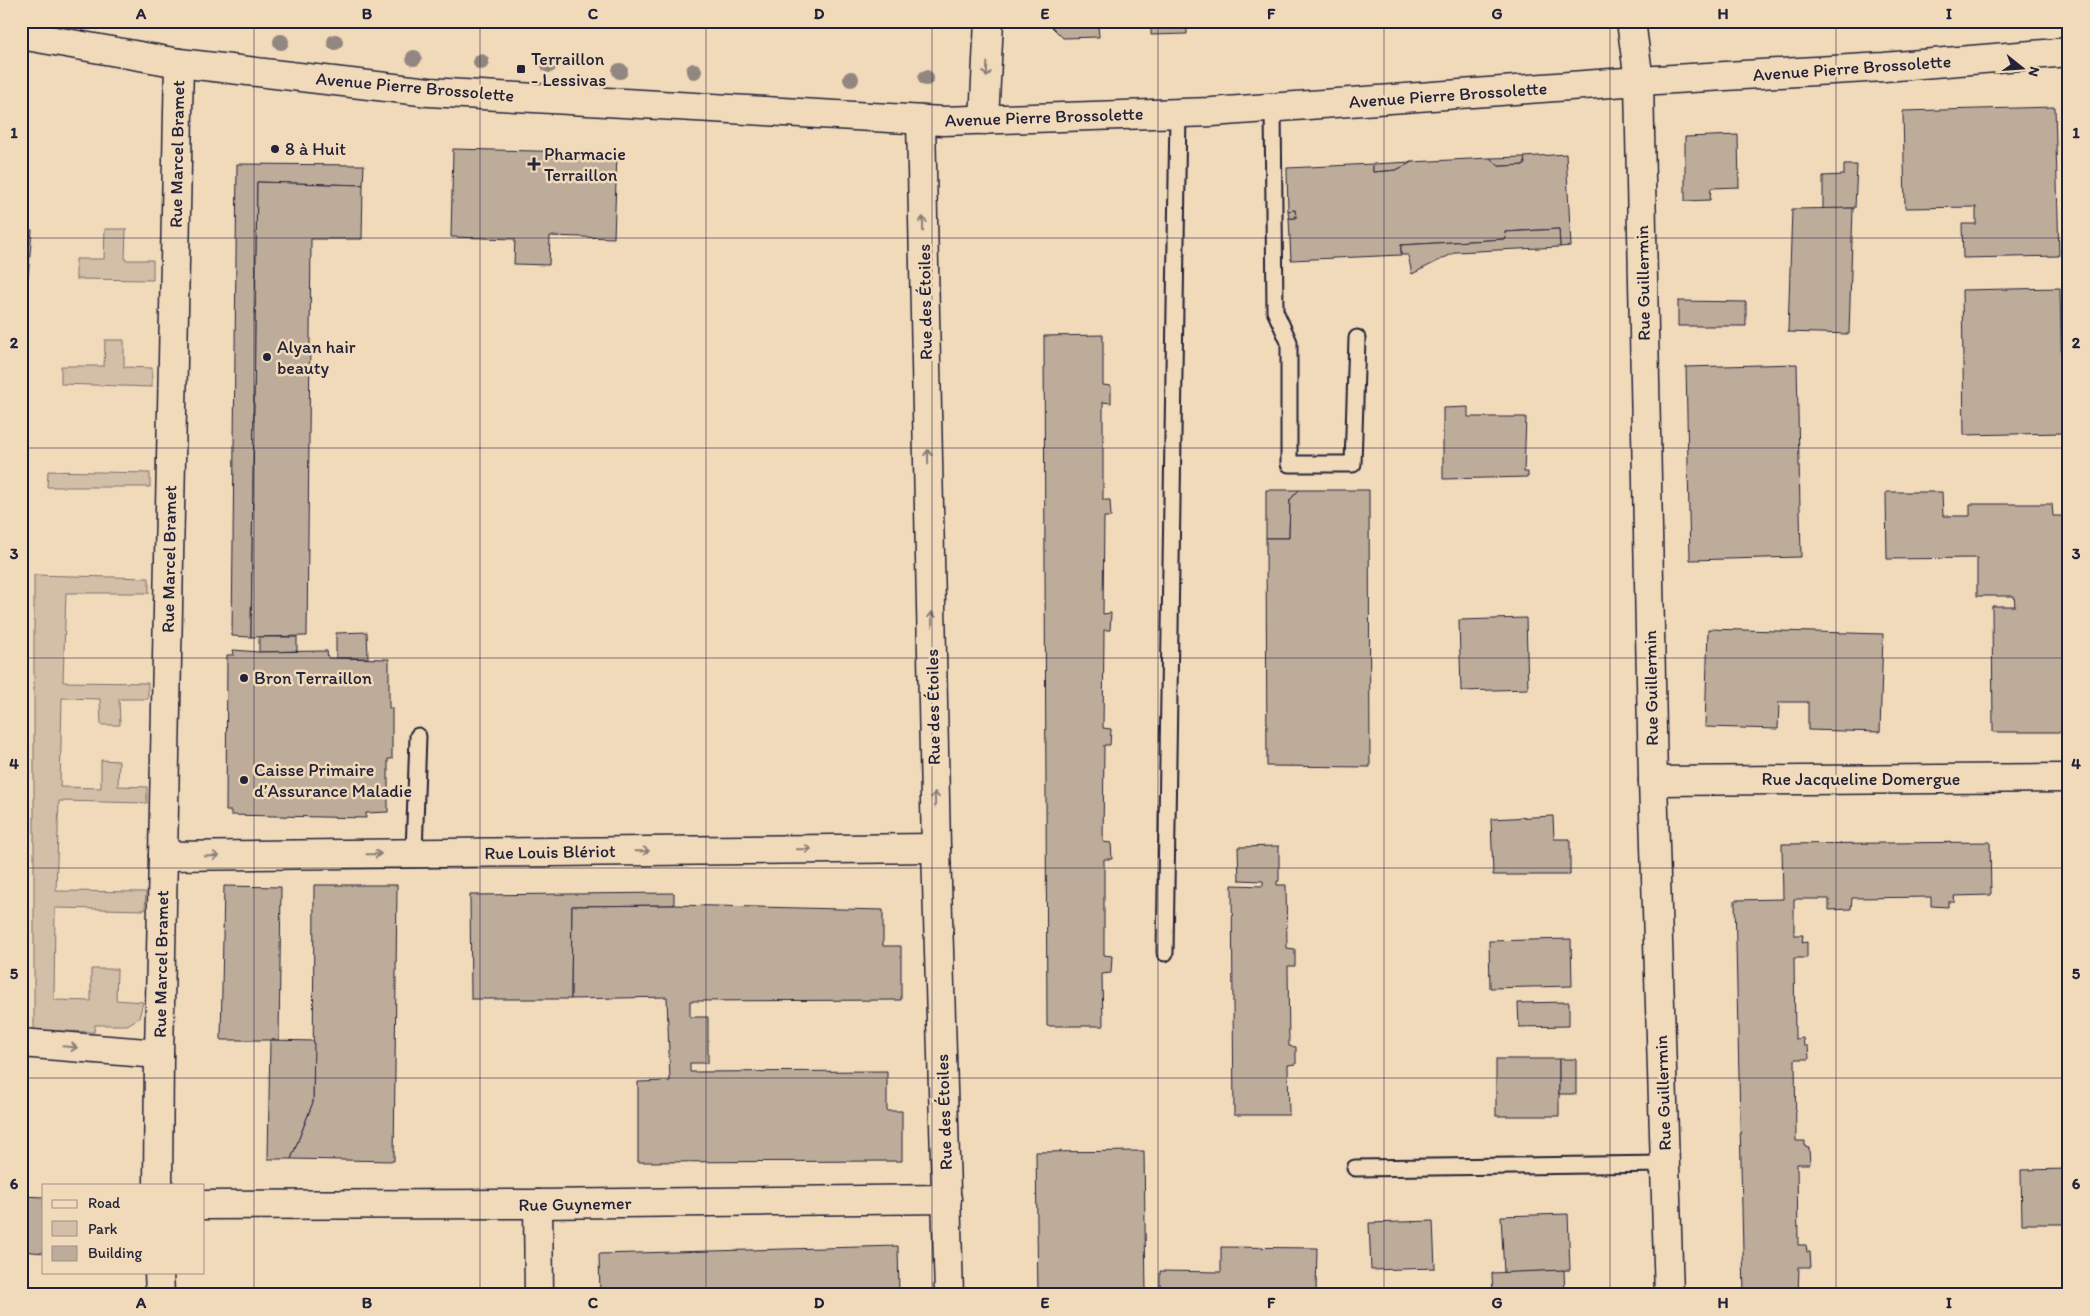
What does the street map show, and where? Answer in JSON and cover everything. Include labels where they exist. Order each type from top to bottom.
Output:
[{"type":"street","points":[[984,120],[989,21]]},
{"type":"street","name":"Rue Guillermin","points":[[1631,21],[1638,81],[1653,781],[1670,1295]]},
{"type":"street","name":"Avenue Pierre Brossolette","points":[[21,35],[179,63],[429,92],[921,120],[984,120],[1273,108],[1638,81],[1884,67],[2069,52]]},
{"type":"street","name":"Rue Marcel Bramet","points":[[159,1054],[179,63]]},
{"type":"street","name":"Rue des Étoiles","points":[[921,120],[936,848],[949,1295]]},
{"type":"street","name":"Rue Jacqueline Domergue","points":[[1653,781],[2069,778]]},
{"type":"street","name":"Rue Louis Blériot","points":[[163,856],[936,848]]},
{"type":"street","points":[[21,1043],[159,1054],[158,1184]]},
{"type":"street","name":"Rue Guynemer","points":[[205,1205],[538,1204],[947,1199]]},
{"type":"street","points":[[538,1204],[539,1295]]},
{"type":"street","points":[[159,1274],[160,1295]]},
{"type":"lane","points":[[1273,108],[1275,311],[1289,342],[1288,464],[1353,464],[1357,338]]},
{"type":"lane","points":[[1165,953],[1178,113]]},
{"type":"lane","points":[[414,854],[418,736]]},
{"type":"lane","points":[[1355,1168],[1665,1164]]},
{"type":"green space","points":[[105,229],[126,229],[125,260],[153,260],[153,280],[76,279],[76,259],[104,259]]},
{"type":"green space","points":[[105,340],[124,340],[124,367],[152,368],[152,387],[61,384],[61,366],[104,366]]},
{"type":"green space","points":[[48,471],[150,473],[150,487],[47,487]]},
{"type":"green space","points":[[34,575],[149,578],[149,593],[66,593],[63,682],[148,683],[148,699],[119,699],[120,725],[101,725],[100,699],[62,698],[60,787],[101,788],[101,760],[119,761],[118,786],[147,787],[147,803],[59,801],[56,891],[146,892],[145,910],[55,908],[54,1000],[91,1001],[91,969],[117,969],[116,1000],[143,1002],[139,1018],[127,1025],[95,1025],[94,1032],[34,1030]]},
{"type":"building","points":[[1046,21],[1058,21],[1062,26],[1098,25],[1099,37],[1063,38]]},
{"type":"building","points":[[1058,21],[1194,21],[1194,22],[1062,26]]},
{"type":"building","points":[[1187,22],[1187,34],[1151,35],[1151,23]]},
{"type":"building","points":[[2055,107],[2059,256],[1963,258],[1962,224],[1976,224],[1976,207],[1905,208],[1903,111]]},
{"type":"building","points":[[1738,135],[1739,187],[1711,188],[1710,200],[1685,201],[1685,137]]},
{"type":"building","points":[[453,149],[617,153],[614,238],[550,236],[549,265],[514,264],[515,239],[451,237]]},
{"type":"building","points":[[1566,154],[1571,246],[1560,247],[1559,229],[1505,232],[1506,239],[1401,245],[1401,255],[1291,260],[1289,218],[1296,218],[1295,210],[1288,211],[1287,168],[1373,164],[1373,172],[1396,170],[1412,162],[1490,158],[1499,166],[1525,165],[1524,157]]},
{"type":"building","points":[[1524,157],[1525,165],[1499,166],[1490,158]]},
{"type":"building","points":[[1412,162],[1396,170],[1373,172],[1373,164]]},
{"type":"building","points":[[237,164],[364,165],[363,185],[257,182],[251,637],[232,636]]},
{"type":"building","points":[[1844,165],[1857,165],[1855,208],[1823,209],[1823,176],[1844,175]]},
{"type":"building","points":[[257,182],[363,185],[362,239],[311,239],[307,636],[251,637]]},
{"type":"building","points":[[1853,208],[1849,334],[1788,332],[1792,209]]},
{"type":"building","points":[[1295,210],[1296,218],[1289,218],[1288,211]]},
{"type":"building","points":[[21,229],[32,230],[28,277],[21,276]]},
{"type":"building","points":[[1559,229],[1560,247],[1456,252],[1412,274],[1408,255],[1401,255],[1401,245],[1506,239],[1505,232]]},
{"type":"building","points":[[2060,288],[2063,433],[1964,435],[1962,290]]},
{"type":"building","points":[[1678,301],[1746,302],[1746,326],[1678,326]]},
{"type":"building","points":[[1103,335],[1103,385],[1111,386],[1111,403],[1103,402],[1103,500],[1110,500],[1111,517],[1104,517],[1103,614],[1111,613],[1110,630],[1104,630],[1103,728],[1111,729],[1110,745],[1104,745],[1103,842],[1111,843],[1112,859],[1104,859],[1104,955],[1112,956],[1111,973],[1102,974],[1103,1026],[1047,1026],[1044,336]]},
{"type":"building","points":[[1797,364],[1801,557],[1690,560],[1686,367]]},
{"type":"building","points":[[1468,407],[1468,417],[1526,417],[1524,472],[1528,472],[1528,477],[1443,479],[1443,408]]},
{"type":"building","points":[[1266,490],[1299,490],[1290,500],[1289,538],[1266,538]]},
{"type":"building","points":[[1299,490],[1369,490],[1370,767],[1267,766],[1266,538],[1289,538],[1290,500]]},
{"type":"building","points":[[1886,492],[1942,492],[1943,516],[1970,516],[1970,504],[2052,504],[2053,516],[2069,516],[2069,732],[1993,732],[1992,606],[2015,606],[2014,596],[1977,596],[1977,558],[1887,559]]},
{"type":"building","points":[[1526,618],[1528,689],[1461,691],[1459,620]]},
{"type":"building","points":[[1708,629],[1883,634],[1880,732],[1808,730],[1808,702],[1779,702],[1778,729],[1705,727]]},
{"type":"building","points":[[367,632],[368,658],[336,658],[336,633]]},
{"type":"building","points":[[259,637],[297,637],[297,651],[259,652]]},
{"type":"building","points":[[233,650],[259,652],[327,651],[328,658],[389,659],[389,708],[392,708],[392,759],[388,759],[388,812],[366,813],[366,818],[231,815],[231,811],[226,811],[227,655],[234,655]]},
{"type":"building","points":[[1553,816],[1554,839],[1570,839],[1570,875],[1493,875],[1491,819]]},
{"type":"building","points":[[1990,842],[1991,895],[1954,896],[1955,902],[1948,902],[1948,907],[1931,906],[1931,897],[1852,898],[1851,909],[1829,910],[1829,899],[1794,899],[1794,935],[1803,935],[1802,943],[1807,942],[1807,958],[1794,958],[1795,1039],[1803,1038],[1804,1046],[1808,1046],[1809,1059],[1795,1059],[1796,1141],[1805,1141],[1805,1147],[1809,1148],[1810,1164],[1797,1164],[1798,1245],[1806,1245],[1807,1252],[1810,1252],[1811,1267],[1799,1267],[1798,1295],[1744,1295],[1735,900],[1783,899],[1782,844]]},
{"type":"building","points":[[1279,846],[1279,881],[1277,881],[1277,885],[1286,885],[1287,948],[1295,949],[1295,966],[1288,966],[1289,1046],[1296,1047],[1296,1064],[1288,1065],[1289,1115],[1234,1115],[1232,885],[1263,886],[1263,881],[1239,880],[1238,847]]},
{"type":"building","points":[[314,885],[397,885],[394,1161],[291,1159],[313,1102]]},
{"type":"building","points":[[224,886],[281,887],[279,1040],[221,1040]]},
{"type":"building","points":[[674,893],[674,905],[572,906],[571,999],[471,999],[470,895]]},
{"type":"building","points":[[674,905],[883,910],[883,946],[901,946],[901,1000],[690,1001],[690,1017],[708,1017],[708,1063],[690,1063],[690,1072],[887,1071],[887,1111],[902,1111],[902,1161],[638,1162],[638,1082],[670,1081],[667,997],[571,999],[572,906]]},
{"type":"building","points":[[1571,939],[1572,986],[1490,988],[1489,941]]},
{"type":"building","points":[[1569,1002],[1569,1026],[1519,1027],[1518,1003]]},
{"type":"building","points":[[270,1040],[314,1041],[313,1102],[291,1159],[268,1159]]},
{"type":"building","points":[[1496,1059],[1559,1059],[1559,1116],[1496,1116]]},
{"type":"building","points":[[1559,1059],[1576,1059],[1576,1094],[1559,1094]]},
{"type":"building","points":[[1144,1151],[1146,1295],[1038,1295],[1036,1152]]},
{"type":"building","points":[[2069,1169],[2069,1224],[2022,1224],[2021,1170]]},
{"type":"building","points":[[21,1196],[42,1197],[42,1253],[21,1251]]},
{"type":"building","points":[[1568,1214],[1570,1270],[1504,1273],[1501,1216]]},
{"type":"building","points":[[1433,1221],[1435,1268],[1371,1270],[1369,1223]]},
{"type":"building","points":[[898,1246],[899,1295],[600,1295],[599,1254]]},
{"type":"building","points":[[1221,1247],[1317,1248],[1316,1295],[1160,1295],[1160,1271],[1221,1272]]},
{"type":"building","points":[[1564,1270],[1565,1295],[1493,1295],[1492,1273]]},
{"type":"place","name":"Terraillon - Lessivas","points":[[521,69]]},
{"type":"place","name":"8 à Huit","points":[[275,149]]},
{"type":"place","name":"Pharmacie Terraillon","points":[[534,164]]},
{"type":"place","name":"Alyan hair beauty","points":[[267,357]]},
{"type":"place","name":"Bron Terraillon","points":[[244,678]]},
{"type":"place","name":"Caisse Primaire d’Assurance Maladie","points":[[244,780]]}]
